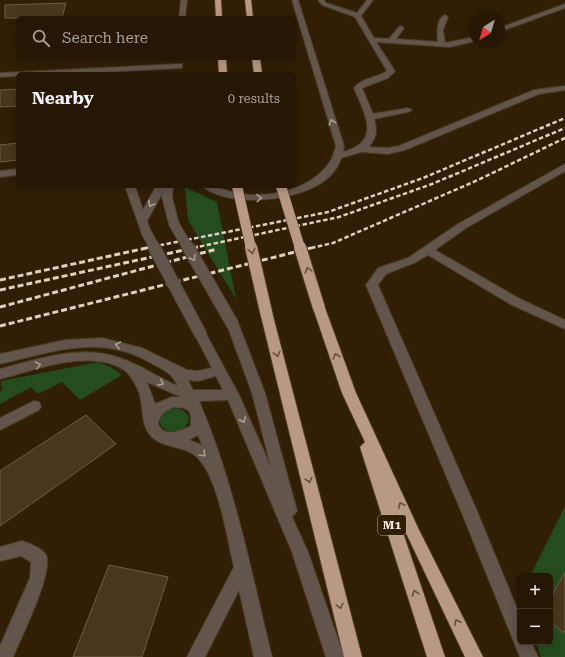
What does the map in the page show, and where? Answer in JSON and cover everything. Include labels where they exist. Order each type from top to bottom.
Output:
[{"type":"highway","points":[[218,0],[219,16]]},
{"type":"highway","points":[[248,0],[250,16]]},
{"type":"highway","points":[[222,60],[222,72]]},
{"type":"highway","points":[[256,60],[258,72]]},
{"type":"highway","points":[[237,188],[267,316],[353,657]]},
{"type":"highway","points":[[282,188],[319,308],[349,392],[414,535],[474,657]]},
{"type":"highway","name":"M1","points":[[349,392],[436,657]]},
{"type":"street","points":[[182,16],[184,0]]},
{"type":"street","points":[[212,188],[220,192],[243,198],[275,197],[292,193],[320,178],[333,166],[339,156],[340,146],[295,0]]},
{"type":"street","points":[[321,0],[324,4],[358,16],[371,40],[391,71],[385,76],[360,85],[358,88],[369,117],[372,134],[367,146],[356,153],[339,156]]},
{"type":"street","points":[[358,16],[370,0]]},
{"type":"street","points":[[505,28],[565,6]]},
{"type":"street","points":[[442,45],[440,30],[445,17]]},
{"type":"street","points":[[392,40],[402,28]]},
{"type":"street","points":[[371,40],[392,40],[442,45],[458,44],[469,41]]},
{"type":"street","points":[[86,72],[179,66]]},
{"type":"street","points":[[0,75],[16,74]]},
{"type":"street","points":[[362,149],[388,151],[402,148],[538,92],[565,88]]},
{"type":"street","points":[[369,117],[408,110]]},
{"type":"street","points":[[517,630],[469,511],[372,285],[382,271],[412,260],[462,226],[565,167]]},
{"type":"street","points":[[0,174],[16,172]]},
{"type":"street","points":[[131,188],[144,227],[232,395],[300,552]]},
{"type":"street","points":[[144,227],[160,188]]},
{"type":"street","points":[[168,188],[167,197],[174,224],[232,325],[243,348],[254,382],[300,552],[335,657]]},
{"type":"street","points":[[428,250],[514,301],[565,325]]},
{"type":"street","points":[[0,359],[87,342],[101,342],[122,346],[148,356],[177,372],[190,376],[201,376],[220,370]]},
{"type":"street","points":[[0,374],[78,357],[98,357],[122,363],[169,388],[191,395],[232,395]]},
{"type":"street","points":[[122,363],[142,381],[146,390],[152,428],[158,435],[201,450],[207,458],[224,493]]},
{"type":"street","points":[[177,372],[191,395],[198,412],[224,493],[263,657]]},
{"type":"street","points":[[151,420],[155,412],[162,405],[172,402],[183,402],[192,405],[198,412],[199,420],[197,429],[178,439],[168,439]]},
{"type":"street","points":[[0,425],[34,406]]},
{"type":"street","points":[[0,554],[22,548],[39,558],[38,578],[4,657]]},
{"type":"street","points":[[196,657],[242,567]]},
{"type":"street","points":[[523,645],[529,657]]},
{"type":"green space","points":[[185,188],[217,202],[236,299],[188,220]]},
{"type":"green space","points":[[98,362],[111,367],[122,375],[80,400],[62,382],[38,394],[31,387],[0,404],[0,391],[2,390],[1,381]]},
{"type":"green space","points":[[176,408],[187,413],[189,421],[181,430],[175,432],[168,431],[160,422],[160,417],[165,412]]},
{"type":"green space","points":[[565,506],[565,657],[541,657],[537,645],[553,645],[553,573],[532,573]]},
{"type":"building","points":[[66,3],[63,16],[16,16],[16,18],[5,18],[5,5]]},
{"type":"building","points":[[16,89],[16,106],[0,107],[0,90]]},
{"type":"building","points":[[16,143],[16,160],[0,162],[0,145]]},
{"type":"building","points":[[86,415],[116,444],[0,526],[0,471]]},
{"type":"building","points":[[109,565],[168,577],[142,657],[73,657]]},
{"type":"building","points":[[565,572],[565,633],[553,625],[553,594]]},
{"type":"railway","points":[[150,247],[328,212],[423,178],[565,118]]},
{"type":"railway","points":[[193,248],[339,217],[432,184],[565,128]]},
{"type":"railway","points":[[311,248],[333,243],[478,180],[565,138]]},
{"type":"railway","points":[[0,280],[150,247]]},
{"type":"railway","points":[[146,248],[150,247]]},
{"type":"railway","points":[[0,290],[198,247]]},
{"type":"railway","points":[[0,326],[311,248]]},
{"type":"railway","points":[[0,307],[217,249]]}]
